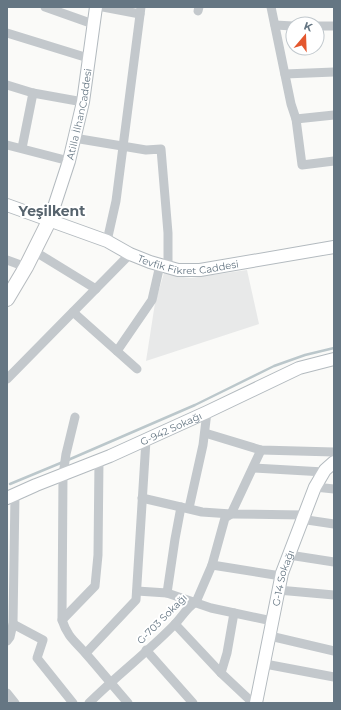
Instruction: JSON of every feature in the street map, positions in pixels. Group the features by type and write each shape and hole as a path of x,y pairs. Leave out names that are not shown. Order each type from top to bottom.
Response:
{"main road":[{"path":"7,299 26,267 50,220"}],"street":[{"path":"45,7 93,24"},
{"name":"Atilla İlhanCaddesi","path":"50,220 69,161 83,102 96,7"},
{"path":"103,7 141,10 116,201 107,241"},
{"path":"271,7 296,119 302,164 334,161"},
{"path":"275,25 285,26"},
{"path":"7,33 88,58"},
{"path":"285,74 334,72"},
{"path":"7,85 33,93 83,102"},
{"path":"22,148 33,93"},
{"path":"296,119 334,115"},
{"path":"74,138 146,150 161,150 168,233 164,266 152,300 117,351"},
{"path":"7,145 69,161"},
{"name":"Tevfik Fikret Caddesi","path":"7,205 107,241 130,254 178,270 200,270 334,247"},
{"path":"34,251 96,289"},
{"path":"7,379 130,254"},
{"path":"7,260 26,267"},
{"path":"73,312 137,369"},
{"name":"G-942 Sokağı","path":"11,496 64,472 100,460 146,440 299,368 334,359"},
{"path":"167,594 175,539 205,433 207,412"},
{"path":"75,417 66,454 64,472 62,620 71,639 86,653 128,703"},
{"path":"205,433 261,450 334,452"},
{"path":"86,653 136,600 146,440"},
{"name":"G-703 Sokağı","path":"89,703 110,682 175,624 191,605 196,602 212,565 225,518 230,514 261,450"},
{"path":"62,620 95,586 98,555 100,460"},
{"name":"G-14 Sokağı","path":"256,703 281,576 315,487 324,472 334,462"},
{"path":"253,468 324,472"},
{"path":"315,487 334,489"},
{"path":"7,641 10,637 13,624 11,496"},
{"path":"142,498 202,512 304,515 307,520 334,524"},
{"path":"289,555 334,562"},
{"path":"212,565 281,576"},
{"path":"278,590 334,595"},
{"path":"137,591 167,594 211,608 272,621"},
{"path":"221,673 227,653 234,613"},
{"path":"13,624 43,640 37,658 73,703"},
{"path":"175,624 221,673 252,703"},
{"path":"270,636 334,651"},
{"path":"146,650 193,703"},
{"path":"264,664 334,677"},
{"path":"7,693 15,703"}],"shaded area":[{"path":"247,270 259,324 146,361 155,303 164,273 191,278"}],"waterway":[{"path":"68,460 195,405 274,366 305,355 334,348"},
{"path":"10,484 63,462"}],"district":[{"name":"Yeşilkent","path":"52,211"}]}
